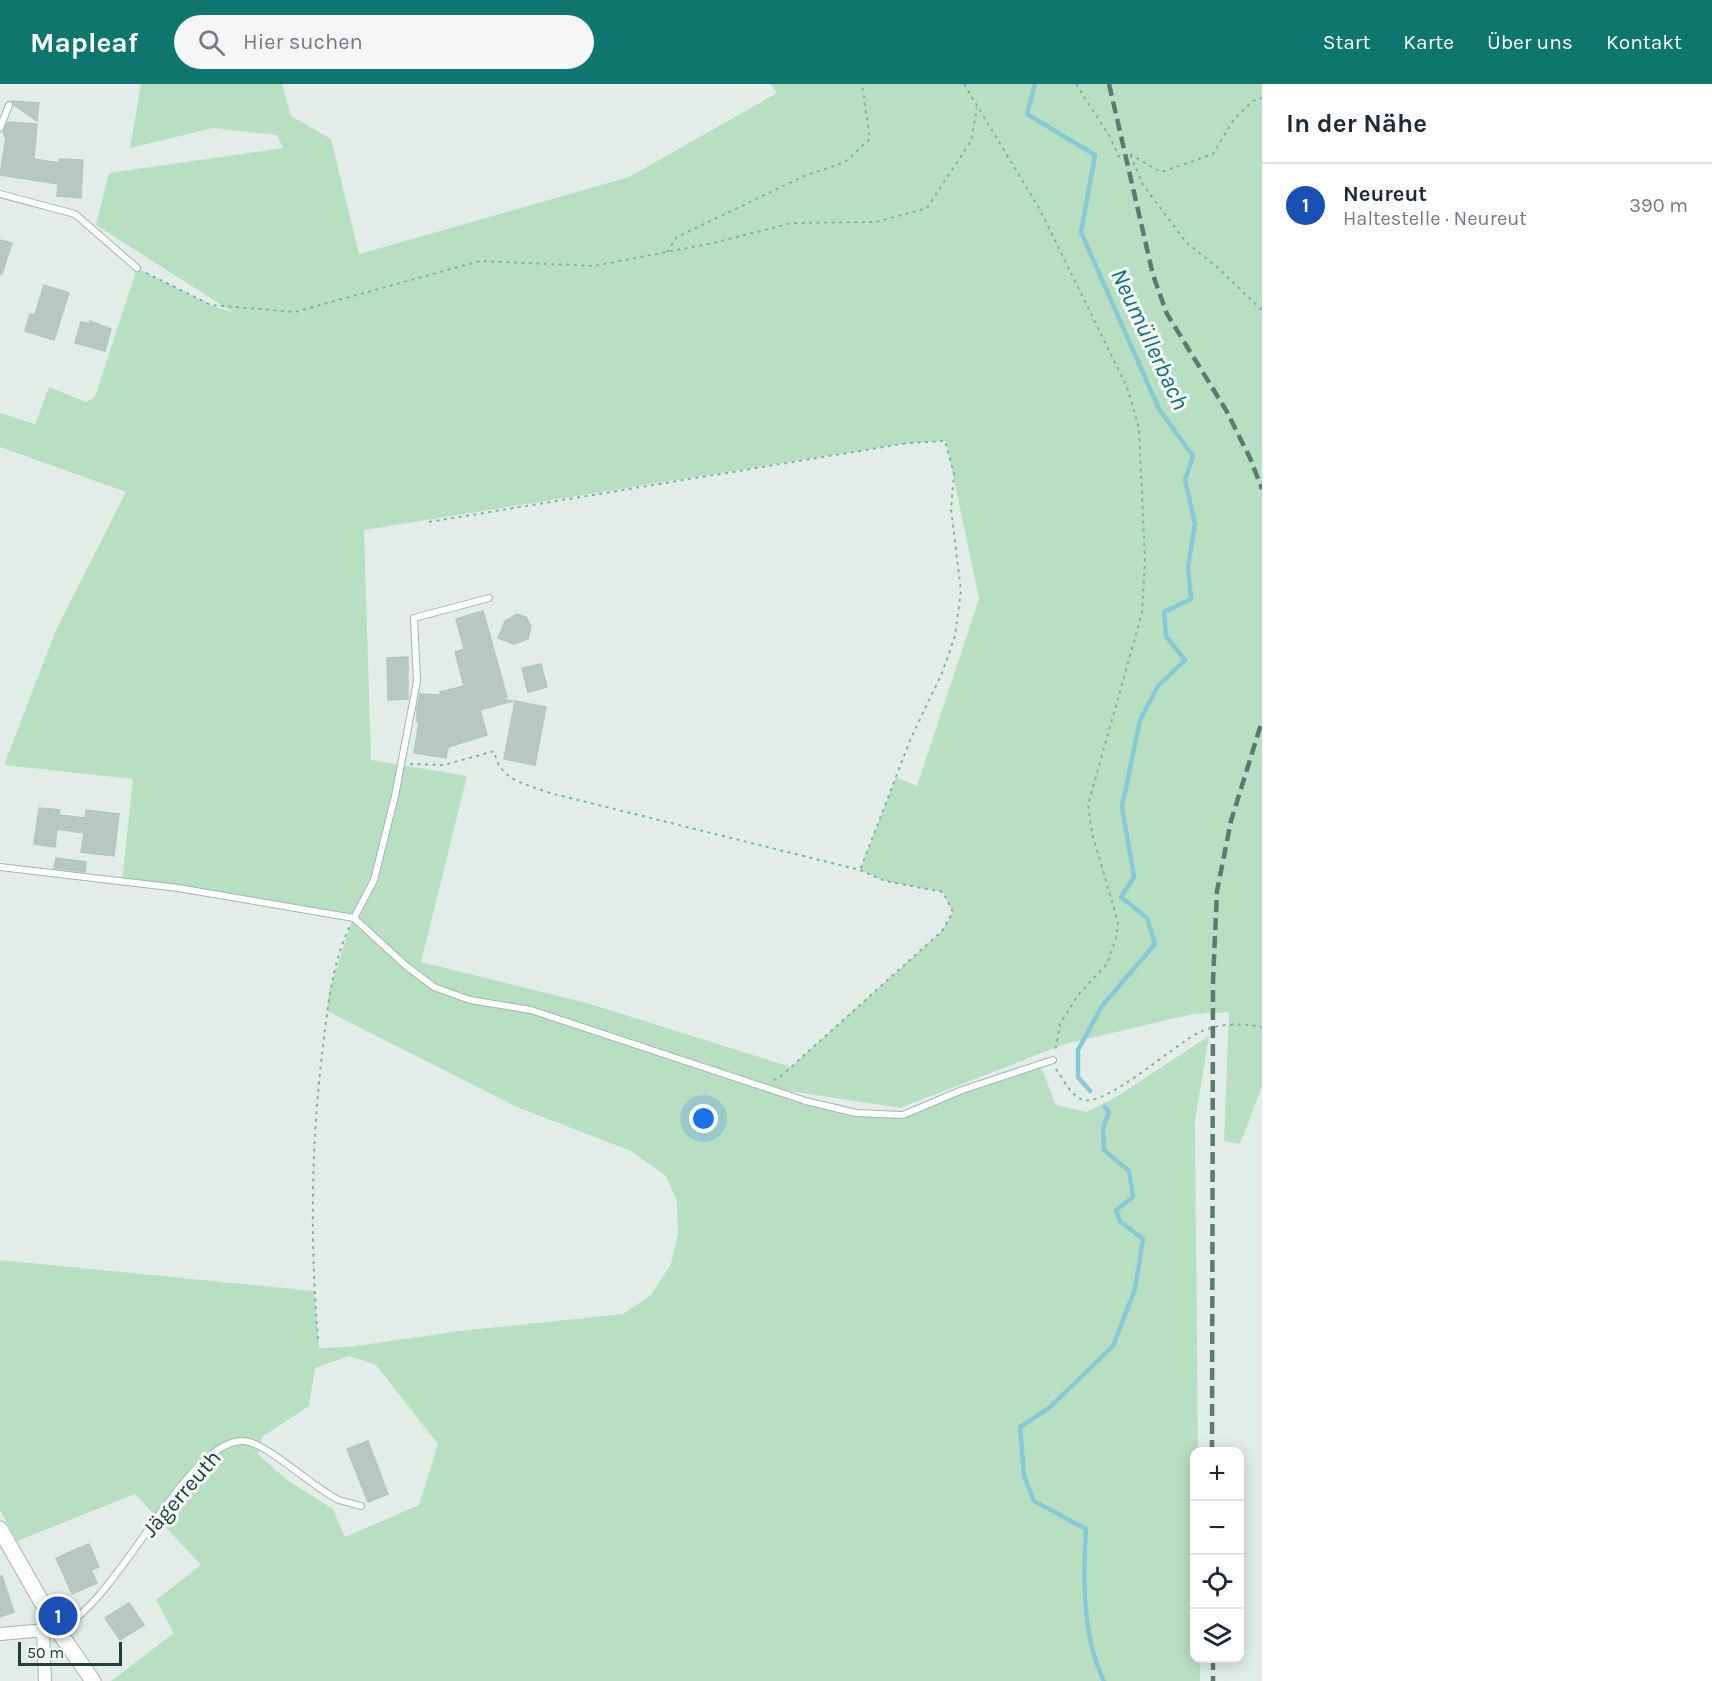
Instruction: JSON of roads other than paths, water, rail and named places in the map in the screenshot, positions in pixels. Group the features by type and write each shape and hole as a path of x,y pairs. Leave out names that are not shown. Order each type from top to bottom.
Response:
{"street":[{"path":"0,1529 50,1630 93,1681"},
{"path":"0,1634 50,1630"},
{"path":"45,1681 50,1630"}],"lane":[{"path":"0,128 9,105"},
{"path":"0,194 75,214 137,268"},
{"path":"354,918 374,880 417,681 414,618 489,598"},
{"path":"0,867 178,888 354,918 405,965 434,987 470,1000 531,1010 757,1086 856,1113 903,1115 962,1090 1053,1060"},
{"name":"Jägerreuth","path":"50,1630 65,1626 88,1607 171,1497 223,1444 244,1440 276,1456 338,1499 361,1506"}],"waterway":[{"name":"Neumüllerbach","path":"1035,84 1027,114 1095,155 1081,232 1159,409 1193,456 1185,480 1195,524 1188,567 1191,599 1164,612 1166,636 1185,660 1158,686 1140,720 1122,807 1134,877 1121,897 1147,918 1155,944 1102,1006 1078,1050 1078,1077 1090,1091"},
{"name":"Neumüllerbach","path":"1104,1681 1091,1645 1088,1626 1084,1568 1086,1529 1034,1501 1024,1476 1020,1427 1049,1408 1113,1346 1135,1289 1143,1239 1120,1221 1116,1210 1133,1197 1129,1171 1104,1150 1103,1128 1109,1112 1105,1107"}],"railway":[{"path":"1109,84 1153,275 1167,314 1226,410 1250,458 1262,489"},
{"path":"1212,1447 1213,981 1217,891 1231,821 1262,721"},
{"path":"1213,1663 1213,1681"}],"place":[{"name":"Neureut","path":"58,1616"}]}
